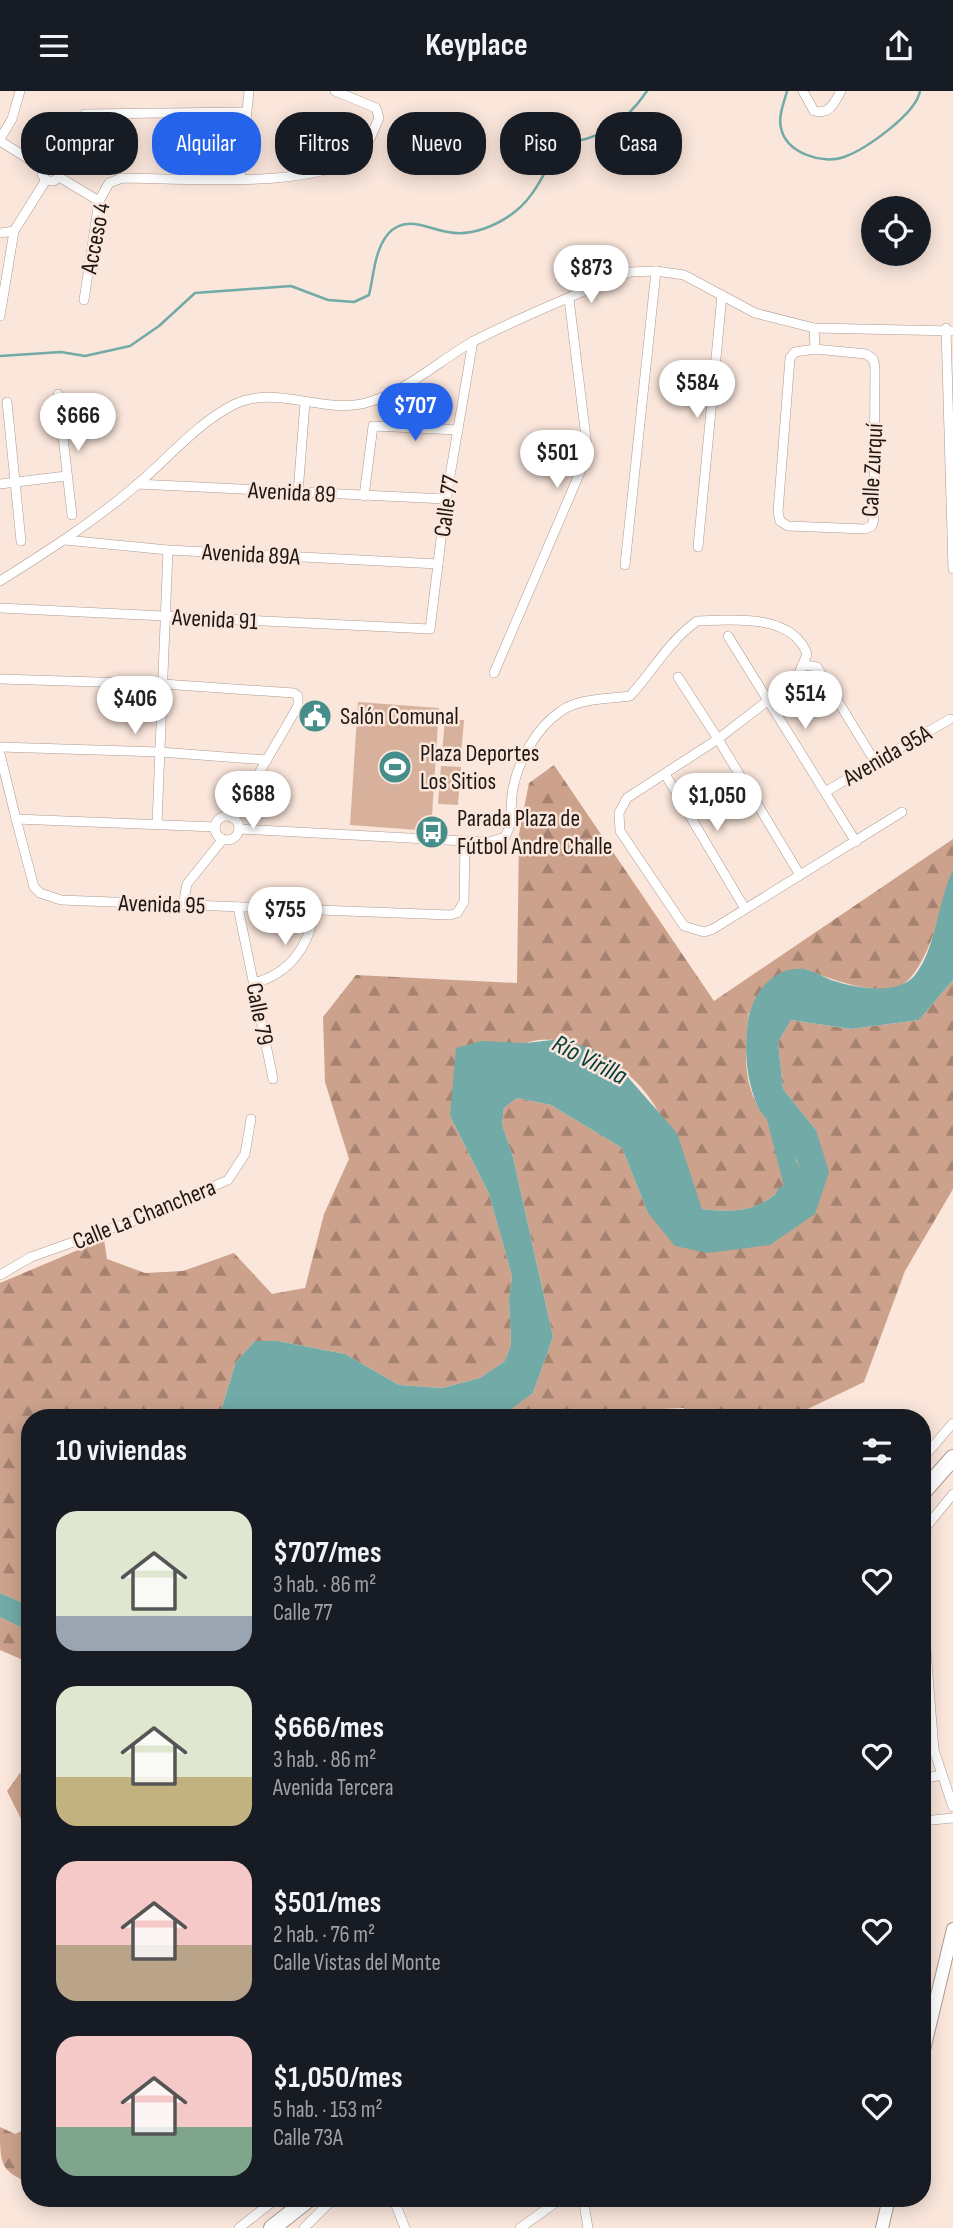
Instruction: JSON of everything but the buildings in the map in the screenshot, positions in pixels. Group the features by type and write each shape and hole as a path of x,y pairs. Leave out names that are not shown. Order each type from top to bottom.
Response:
{"highway":[{"path":"931,1483 952,1459"},
{"path":"272,2228 299,2207"}],"main road":[{"path":"931,2021 953,1929"},
{"path":"882,2228 887,2207"}],"street":[{"path":"20,91 12,119 0,140 21,154"},
{"path":"246,112 248,91"},
{"name":"Acceso 4","path":"85,300 99,201 109,183 122,178 278,180 313,173 362,153 379,118 376,108 335,91"},
{"path":"803,91 814,111 821,113 832,108 841,91"},
{"path":"42,175 52,182 59,177 99,201"},
{"path":"0,316 14,231 46,180"},
{"path":"0,233 14,231"},
{"path":"0,581 65,540 137,484 210,420 232,405 260,397 321,406 355,407 393,395 473,341 630,269 684,275 755,313 814,328 949,329 953,569"},
{"path":"625,565 656,271"},
{"path":"698,547 722,295"},
{"path":"494,673 581,470 587,446 569,299"},
{"path":"814,328 815,349"},
{"name":"Calle 77","path":"430,629 446,499 473,341"},
{"name":"Calle Zurquí","path":"815,349 866,354 873,359 876,367 874,518 872,526 864,529 788,526 780,521 778,512 790,358 795,352 815,349"},
{"path":"58,394 72,515"},
{"path":"6,402 21,541"},
{"path":"298,493 305,402"},
{"path":"364,496 373,426 458,430"},
{"path":"0,484 66,476"},
{"name":"Avenida 89","path":"137,484 446,499"},
{"name":"Avenida 89A","path":"65,540 168,550 438,564"},
{"path":"157,824 168,550"},
{"name":"Avenida 91","path":"0,608 430,629"},
{"path":"239,829 489,842 505,837 513,822 512,792 519,765 531,743 561,710 590,701 630,696 644,681 660,654 697,621 734,619 789,630 803,644 807,654 805,665 797,678 718,739 627,798 619,813 620,831 684,926 704,932 902,812"},
{"path":"728,636 856,842"},
{"path":"805,665 817,667 874,761"},
{"path":"678,677 800,875"},
{"path":"0,679 289,691 298,696 298,706 233,818"},
{"name":"Avenida 95A","path":"825,792 950,719"},
{"path":"0,747 160,752 267,760"},
{"path":"0,754 16,819 215,827"},
{"path":"665,774 744,907"},
{"path":"233,818 239,829"},
{"path":"223,839 217,834 215,827 220,819 233,818"},
{"name":"Avenida 95","path":"16,819 29,877 40,894 61,900 442,916 457,913 464,902 465,841"},
{"path":"183,905 187,884 223,839 235,837 239,829"},
{"name":"Calle 79","path":"238,907 273,1079"},
{"path":"254,983 276,975 297,956 309,937 314,910"},
{"name":"Calle La Chanchera","path":"0,1275 32,1257 141,1218 228,1180 245,1154 251,1119"},
{"path":"931,1449 953,1423"},
{"path":"936,1444 952,1459"},
{"path":"931,1521 953,1493"},
{"path":"931,1719 934,1750 953,1807"},
{"path":"931,1777 941,1775"},
{"path":"931,1820 953,1818"},
{"path":"239,2228 265,2207"},
{"path":"304,2228 325,2207"},
{"path":"397,2207 405,2228"},
{"path":"520,2228 549,2207"},
{"path":"584,2207 588,2228"}],"green space":[{"path":"554,765 714,1001 953,839 953,871 940,916 927,951 910,979 890,989 866,988 806,969 749,1013 746,1049 750,1086 759,1108 799,1166 779,1190 758,1205 734,1210 702,1209 662,1119 645,1092 632,1078 601,1055 583,1047 546,1039 529,1042 502,1064 450,1116 489,1194 512,1276 509,1300 511,1345 505,1361 480,1378 442,1388 399,1385 345,1354 278,1341 255,1341 236,1362 221,1409 21,1409 21,1602 0,1593 0,1283 104,1239 107,1259 145,1273 183,1271 234,1253 272,1294 305,1288 324,1214 349,1159 325,1082 323,1017 356,975 517,983 519,834 529,783"},
{"path":"953,980 953,1189 905,1271 864,1382 808,1409 512,1409 533,1393 553,1337 513,1157 502,1124 504,1108 517,1098 551,1105 622,1148 648,1213 770,1245 816,1130 783,1089 778,1042 791,1020 851,1029 919,1020"},
{"path":"0,1617 21,1628 21,1659 0,1650"},
{"path":"20,1773 21,1819 7,1791"},
{"path":"0,2127 15,2134 21,2131 21,2178 7,2170 0,2150"}],"shaded area":[{"name":"Plaza Deportes Los Sitios","path":"358,702 439,708 431,831 350,825"},
{"path":"445,719 464,720 461,754 442,753"},
{"path":"441,766 461,767 458,805 438,804"}],"water":[{"path":"953,870 953,980 919,1020 851,1029 791,1020 778,1042 783,1089 816,1130 829,1172 815,1214 770,1245 708,1253 675,1246 648,1213 622,1148 551,1105 517,1098 504,1108 502,1124 513,1157 553,1337 533,1393 512,1409 221,1409 236,1362 255,1341 278,1341 345,1354 399,1385 442,1388 480,1378 505,1361 511,1345 509,1300 512,1276 489,1194 450,1116 456,1048 481,1041 526,1043 561,1039 592,1049 619,1067 677,1133 702,1209 733,1210 758,1205 779,1190 799,1166 787,1142 757,1105 750,1084 746,1053 748,1021 759,992 774,977 793,969 808,970 834,981 865,988 888,988 908,982 928,952"},
{"path":"0,1593 21,1602 21,1628 0,1617"}],"waterway":[{"path":"0,356 61,352 85,356 130,346 159,326 195,293 291,286 328,300 354,302 369,295 380,248 395,228 417,224 448,232 466,233 484,229 502,220 517,210 530,196 560,143 587,139 610,128 630,112 647,91"},
{"path":"787,91 780,119 784,137 806,155 826,159 844,157 877,139 910,110 920,91"},
{"name":"Río Virilla","path":"774,1111 794,1189 785,1195"}],"place":[{"name":"Salón Comunal","path":"315,716"},
{"name":"Plaza Deportes Los Sitios","path":"395,767"},
{"name":"Parada Plaza de Fútbol Andre Challe","path":"432,832"}]}
